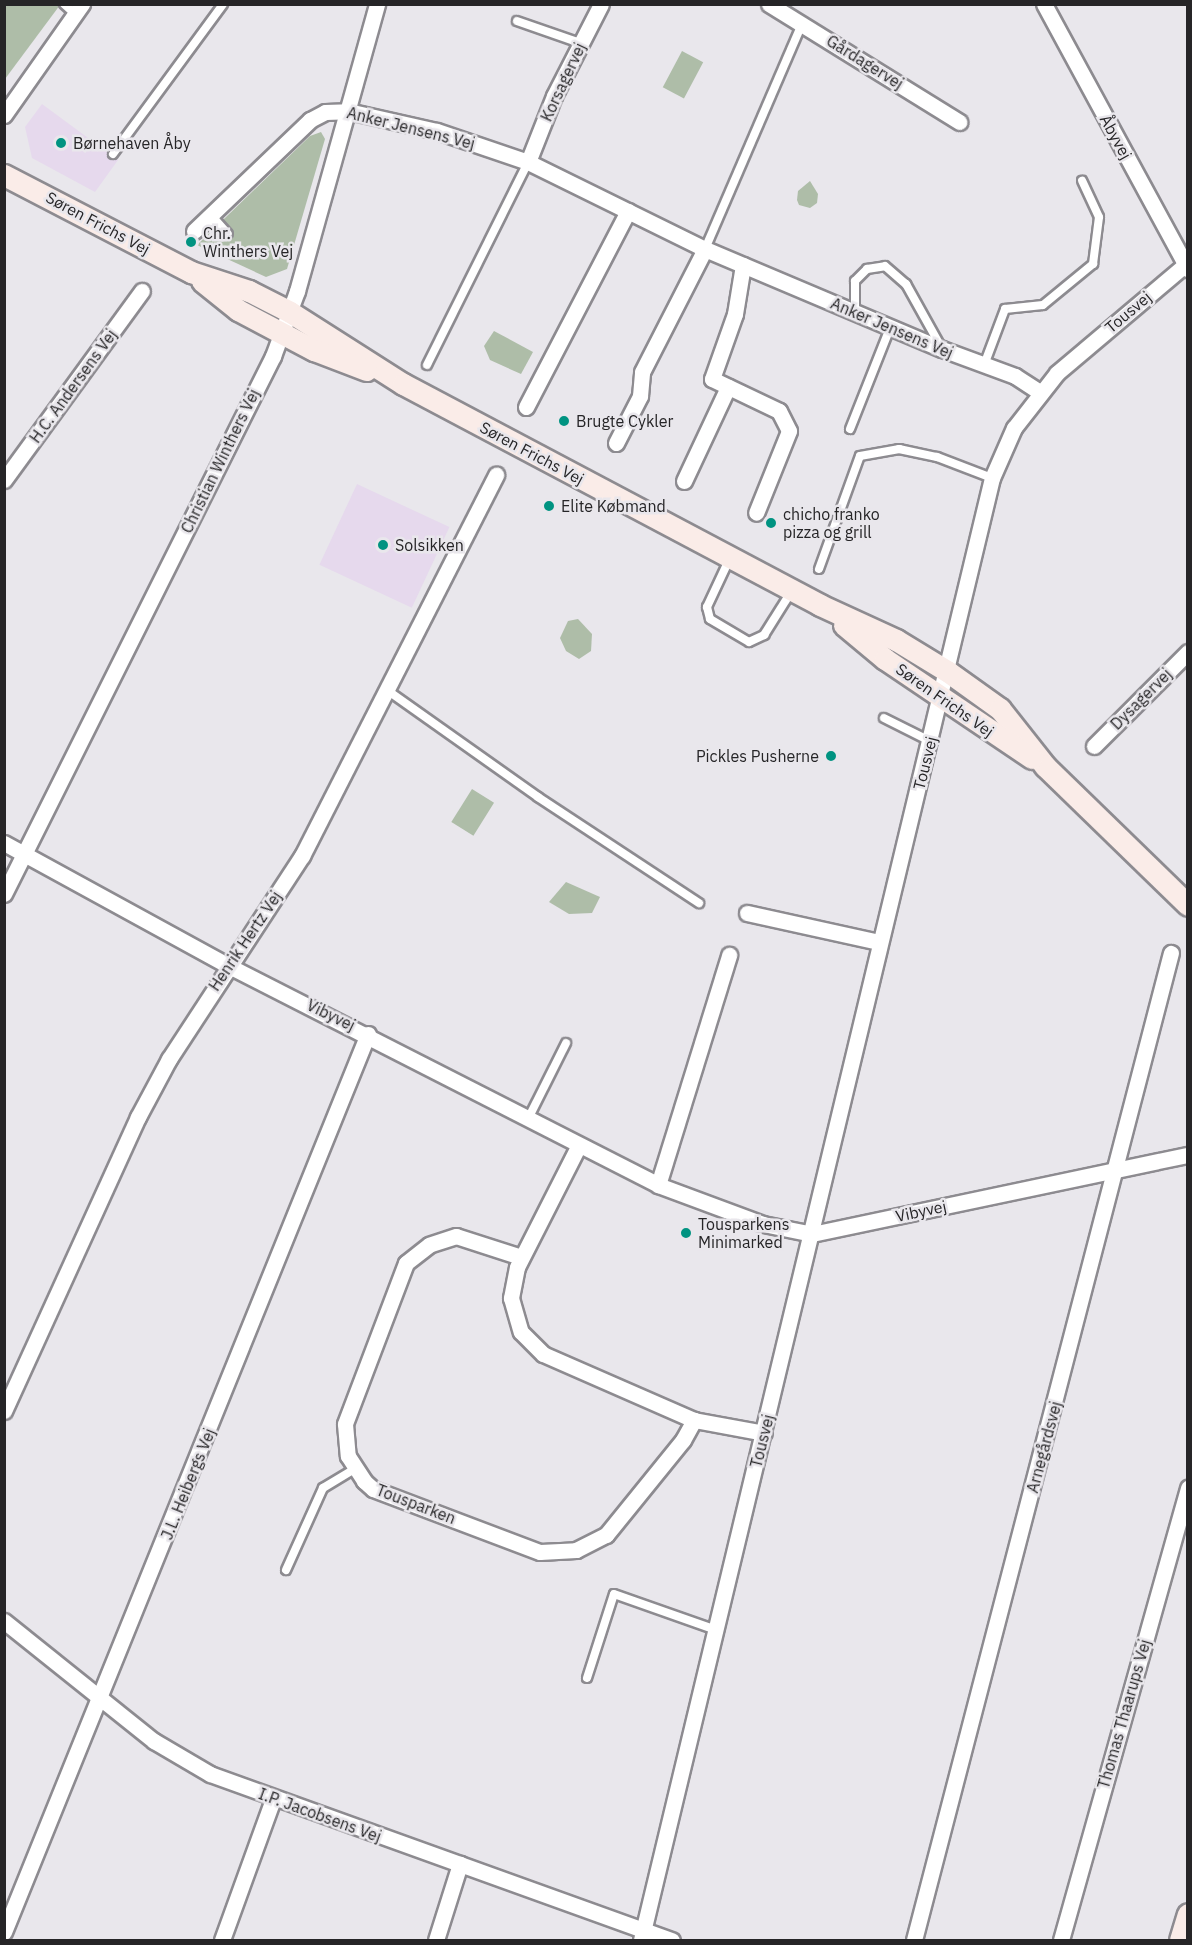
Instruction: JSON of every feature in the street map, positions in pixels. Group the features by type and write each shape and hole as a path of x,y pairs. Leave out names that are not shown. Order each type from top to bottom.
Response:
{"street":[{"name":"Christian Winthers Vej","path":"4,894 282,333 290,312 377,4"},
{"name":"Korsagervej","path":"528,162 580,44 601,4"},
{"name":"Gårdagervej","path":"770,4 959,122"},
{"name":"Åbyvej","path":"1044,4 1186,267"},
{"path":"4,115 74,8"},
{"name":"Anker Jensens Vej","path":"194,231 310,120 325,112 348,111 437,131 528,162 705,249 890,328 1015,376 1040,392"},
{"name":"Søren Frichs Vej","path":"4,175 191,272 249,291 290,312 403,384 792,591 896,640 947,671 1000,709 1045,766 1188,905"},
{"path":"526,407 628,212"},
{"path":"616,443 640,396 642,372 705,249"},
{"path":"743,265 735,314 712,379 779,411 789,431 756,513"},
{"name":"Tousvej","path":"643,1935 812,1234 879,942 941,696 992,478 1014,428 1040,392 1086,347 1186,267"},
{"name":"Søren Frichs Vej","path":"191,272 238,310 314,350 403,384"},
{"name":"H.C. Andersens Vej","path":"4,480 142,291"},
{"path":"684,481 728,387"},
{"name":"Henrik Hertz Vej","path":"4,1411 138,1117 169,1059 302,856 496,476"},
{"name":"Søren Frichs Vej","path":"820,605 885,659 1045,766"},
{"name":"Dysagervej","path":"1094,746 1188,652"},
{"name":"Vibyvej","path":"4,843 229,966 368,1034 658,1185 764,1224 812,1234 1188,1155"},
{"path":"747,913 879,942"},
{"name":"Arnegårdsvej","path":"914,1941 1171,953"},
{"path":"658,1185 729,955"},
{"name":"J.L. Heibergs Vej","path":"4,1932 102,1700 368,1034"},
{"path":"579,1145 521,1257 511,1298 514,1317 530,1344 543,1354 694,1420 764,1433"},
{"name":"Tousparken","path":"521,1257 456,1236 429,1245 406,1263 345,1424 348,1456 355,1469 374,1490 540,1551 561,1553 576,1550 606,1535 683,1440 694,1420"},
{"name":"Thomas Thaarups Vej","path":"1061,1941 1188,1486"},
{"name":"I.P. Jacobsens Vej","path":"4,1621 154,1741 210,1774 273,1799 460,1864 643,1935 672,1941"},
{"path":"222,1941 273,1799"},
{"path":"436,1941 460,1864"},
{"path":"1180,1941 1188,1914"}],"lane":[{"path":"113,154 223,4"},
{"path":"517,21 580,44"},
{"path":"705,249 803,23"},
{"path":"427,365 528,162"},
{"path":"984,365 1005,309 1043,305 1093,264 1099,217 1082,181"},
{"path":"211,215 228,234"},
{"path":"855,312 855,281 867,269 885,266 906,284 942,349"},
{"path":"850,429 890,328"},
{"path":"819,569 860,456 899,449 937,457 992,478"},
{"path":"730,558 707,607 710,619 749,642 764,635 792,591"},
{"path":"387,690 538,797 699,903"},
{"path":"884,718 930,741"},
{"path":"528,1119 567,1043"},
{"path":"286,1570 323,1488 355,1469"},
{"path":"588,1678 614,1594 717,1630"}],"shaded area":[{"name":"Børnehaven Åby","path":"42,104 118,160 95,192 32,158 25,127"},
{"name":"Solsikken","path":"357,484 449,527 412,608 319,565"}],"green space":[{"path":"4,5 60,5 5,79"},
{"path":"682,51 703,62 684,98 663,87"},
{"path":"321,132 325,139 287,269 266,277 197,245 310,136"},
{"path":"810,181 818,194 817,203 810,208 799,205 797,200 798,191"},
{"path":"494,331 533,352 521,374 490,360 484,346"},
{"path":"578,619 592,634 591,651 579,659 566,651 560,638 568,621"},
{"path":"472,789 494,803 473,836 451,822"},
{"path":"566,882 600,897 592,913 569,914 549,902"}],"place":[{"name":"Børnehaven Åby","path":"61,143"},
{"name":"Chr. Winthers Vej","path":"191,242"},
{"name":"Brugte Cykler","path":"564,421"},
{"name":"Elite Købmand","path":"549,506"},
{"name":"chicho franko pizza og grill","path":"771,523"},
{"name":"Solsikken","path":"383,545"},
{"name":"Pickles Pusherne","path":"831,756"},
{"name":"Tousparkens Minimarked","path":"686,1233"}]}
